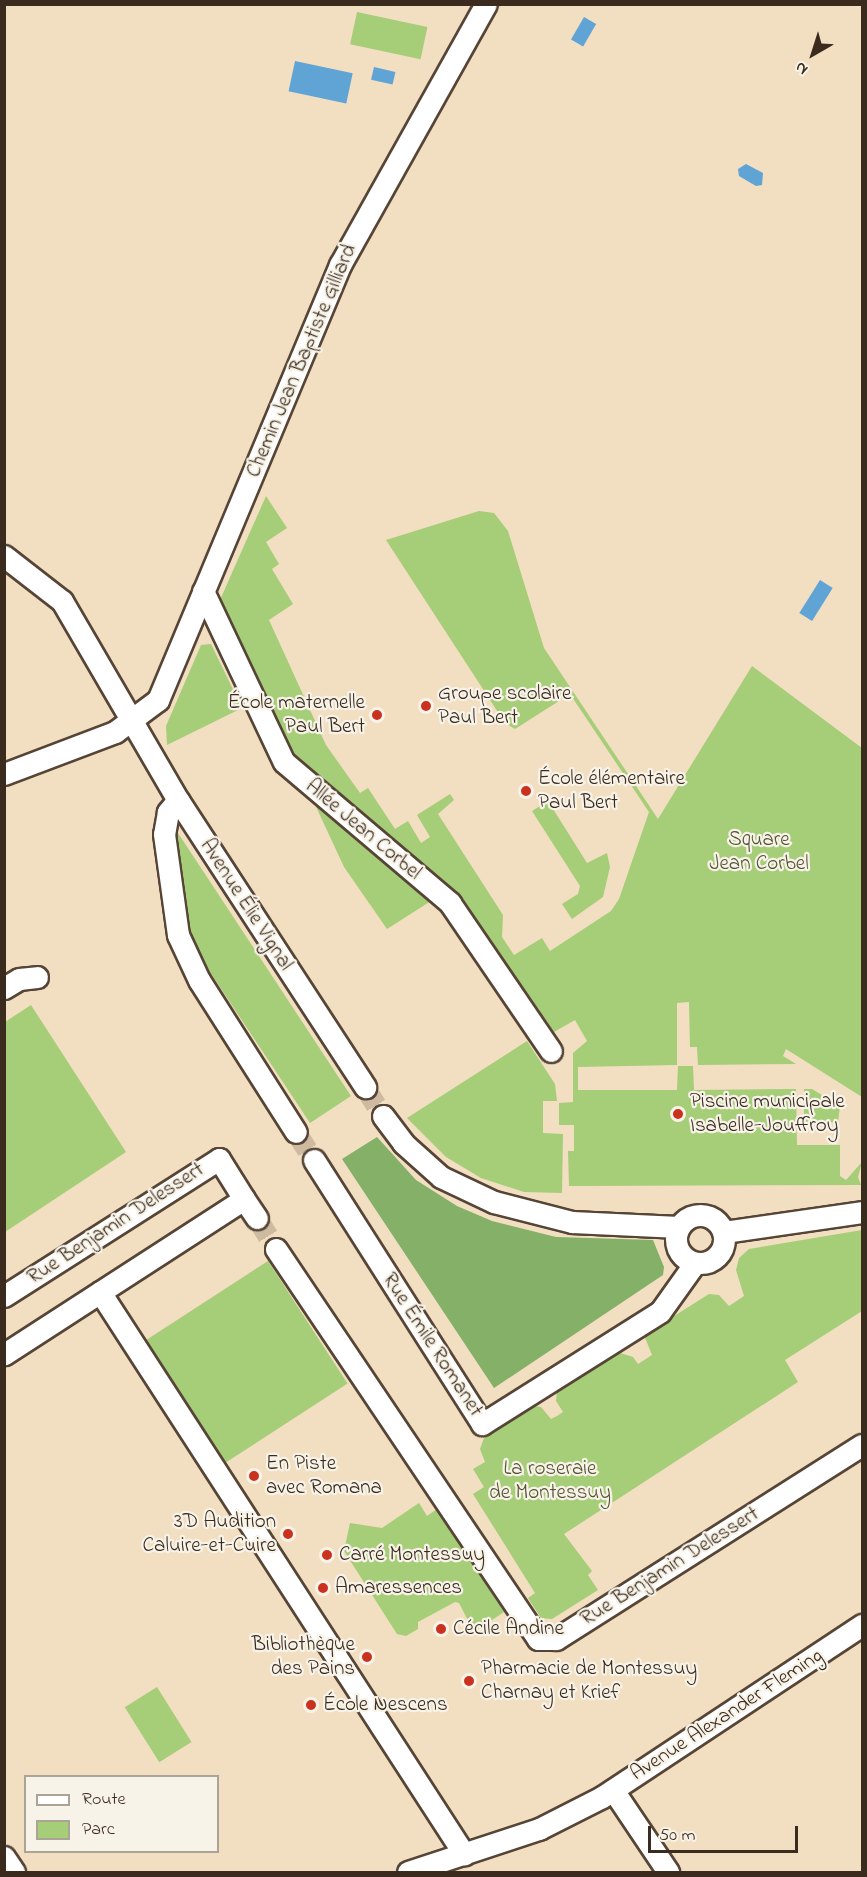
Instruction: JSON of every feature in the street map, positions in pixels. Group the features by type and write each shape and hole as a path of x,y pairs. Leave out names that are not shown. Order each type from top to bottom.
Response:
{"street":[{"name":"Chemin Jean Baptiste Gilliard","path":"4,774 115,732 158,700 340,265 486,4"},
{"name":"Avenue Élie Vignal","path":"4,556 62,601 178,800 365,1087"},
{"name":"Allée Jean Corbel","path":"203,591 284,762 450,903 551,1052"},
{"path":"178,800 168,812 164,834 178,935 199,980 296,1132"},
{"path":"4,988 19,979 38,977"},
{"path":"383,1116 403,1143 441,1177 494,1203 572,1222 679,1227"},
{"name":"Rue Benjamin Delessert","path":"4,1296 219,1159 257,1218"},
{"name":"Rue Émile Romanet","path":"314,1160 482,1424 660,1312 695,1263"},
{"path":"4,1354 244,1199"},
{"path":"724,1232 862,1212"},
{"path":"702,1215 715,1220 724,1232 719,1255 707,1262 695,1263 678,1249 679,1227 688,1218 702,1215"},
{"name":"Rue Benjamin Delessert","path":"276,1248 531,1634 538,1639 556,1640 862,1445"},
{"path":"100,1292 461,1863"},
{"name":"Avenue Alexander Fleming","path":"668,1872 613,1790 862,1625"},
{"path":"408,1872 461,1863 539,1829 613,1790"},
{"path":"4,1857 14,1872"}],"green space":[{"path":"357,12 427,27 421,59 350,44"},
{"name":"Square Jean Corbel","path":"266,496 287,528 266,542 279,564 272,569 293,604 269,620 326,745 360,793 368,788 395,829 408,821 421,843 430,837 417,815 450,794 454,800 438,814 503,915 502,937 514,955 542,938 550,951 611,911 619,899 649,812 570,694 515,729 505,723 386,540 479,511 494,513 508,531 544,648 658,819 752,666 862,748 862,1097 786,1049 783,1056 796,1064 698,1065 697,1047 690,1047 689,1002 677,1003 677,1065 578,1067 578,1090 677,1090 678,1066 693,1066 694,1090 796,1089 797,1145 840,1145 840,1176 846,1180 862,1162 858,1177 861,1185 569,1186 568,1151 574,1151 574,1125 559,1125 559,1103 573,1102 573,1053 587,1041 575,1020 554,1032 460,897 455,900 445,892 387,929 344,867 220,600"},
{"path":"211,644 242,708 167,745 166,726 201,645"},
{"path":"548,801 587,863 607,853 610,867 603,897 572,919 562,904 578,894 580,886 532,811"},
{"path":"174,827 351,1096 310,1123 192,945 176,866"},
{"path":"31,1005 126,1152 5,1232 5,1022"},
{"path":"527,1041 555,1084 557,1101 543,1101 543,1133 563,1134 562,1193 524,1192 481,1178 446,1157 407,1118"},
{"path":"804,1089 812,1089 840,1106 838,1122 804,1123"},
{"path":"377,1137 416,1180 457,1206 492,1221 556,1237 653,1240 664,1267 663,1275 494,1388 342,1159"},
{"name":"La roseraie de Montessuy","path":"862,1230 862,1311 785,1360 798,1382 564,1534 592,1571 588,1575 598,1590 552,1619 541,1618 528,1598 535,1593 473,1494 484,1487 473,1469 485,1462 480,1449 484,1438 535,1406 541,1407 551,1419 557,1416 563,1412 556,1401 557,1391 617,1352 633,1357 638,1364 652,1355 644,1335 709,1294 719,1295 729,1306 744,1296 736,1270 739,1258 749,1249"},
{"path":"268,1261 348,1383 219,1467 140,1344"},
{"path":"419,1503 427,1516 437,1509 504,1612 474,1632 459,1603 455,1602 418,1622 418,1629 406,1636 397,1634 344,1551 350,1523 382,1528"},
{"path":"157,1687 191,1742 159,1762 125,1707"}],"water":[{"path":"584,17 596,24 583,47 571,40"},
{"path":"295,61 353,73 346,104 289,91"},
{"path":"374,67 395,72 393,85 371,80"},
{"path":"746,164 763,173 762,185 756,186 739,176 738,169"},
{"path":"820,580 833,588 812,621 799,613"}],"tunnel":[{"path":"365,1087 383,1116"},
{"path":"296,1132 314,1160"},
{"path":"257,1218 276,1249"}],"place":[{"name":"Groupe scolaire Paul Bert","path":"426,706"},
{"name":"École maternelle Paul Bert","path":"377,715"},
{"name":"École élémentaire Paul Bert","path":"526,791"},
{"name":"Piscine municipale Isabelle-Jouffroy","path":"678,1114"},
{"name":"En Piste avec Romana","path":"254,1476"},
{"name":"3D Audition Caluire-et-Cuire","path":"288,1534"},
{"name":"Carré Montessuy","path":"327,1555"},
{"name":"Amaressences","path":"323,1588"},
{"name":"Cécile Andine","path":"441,1629"},
{"name":"Bibliothèque des Pains","path":"367,1657"},
{"name":"Pharmacie de Montessuy Charnay et Krief","path":"469,1681"},
{"name":"École Nescens","path":"311,1705"}]}
